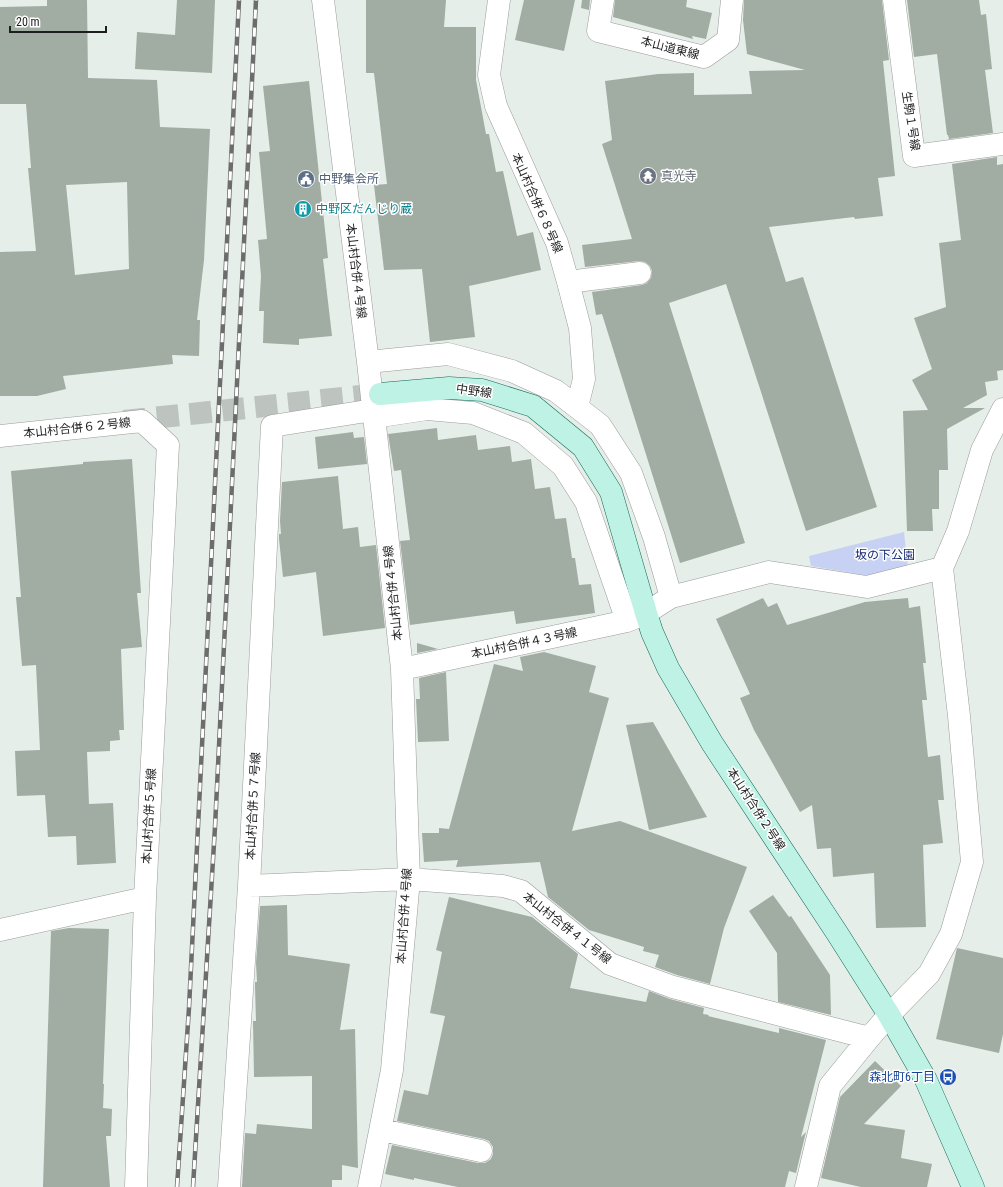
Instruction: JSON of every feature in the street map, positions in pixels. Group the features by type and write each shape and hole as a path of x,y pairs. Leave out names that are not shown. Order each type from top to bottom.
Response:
{"street":[{"name":"本山村合併４号線","path":"323,0 368,362 376,407 402,669 409,879 392,1070 370,1187"},
{"name":"本山村合併６８号線","path":"499,0 489,75 496,106 514,151 557,243 568,282 580,328 584,379 577,407"},
{"name":"本山道東線","path":"603,0 598,30 704,57 728,40 732,0"},
{"name":"生駒１号線","path":"894,0 914,156 1003,144"},
{"path":"568,282 640,273"},
{"path":"368,362 448,354 512,371 556,391 577,407 600,425 631,473 654,537 671,597"},
{"name":"中野線","path":"376,407 449,388 482,390 533,406 558,426"},
{"path":"376,407 473,413 524,433 563,466 586,502 636,617"},
{"name":"本山村合併５７号線","path":"229,1187 249,886 272,426 376,407"},
{"path":"806,1187 830,1086 889,1014 929,974 951,934 972,862 960,716 942,568 958,531 982,450 1003,409"},
{"name":"本山村合併６２号線","path":"0,436 142,420 168,445"},
{"name":"本山村合併２号線","path":"558,426 583,447 611,492 636,617 652,632 668,668 712,743 837,932 889,1014 926,1080 973,1187"},
{"name":"本山村合併５号線","path":"136,1187 145,898 168,445"},
{"name":"本山村合併４３号線","path":"402,669 636,617 671,597 769,572 866,587 942,568"},
{"name":"本山村合併４１号線","path":"249,886 409,879 503,886 521,891 610,964 673,987 869,1038"},
{"path":"0,930 145,898"},
{"path":"381,1130 482,1151"}],"green space":[{"name":"坂の下公園","path":"904,532 908,568 869,576 811,566 809,556"}],"building":[{"path":"47,0 87,0 88,78 157,80 160,127 210,129 204,260 197,320 200,320 199,356 172,355 173,364 63,376 66,389 37,396 0,396 0,252 36,251 28,168 31,168 26,104 0,104 0,7 47,6","holes":["127,182 129,269 75,275 66,185"]},
{"path":"177,0 215,0 212,73 135,69 137,32 175,35"},
{"path":"366,0 446,0 444,27 476,27 476,80 486,134 489,134 496,172 503,171 517,236 533,232 541,270 469,286 475,337 430,342 422,269 384,270 374,185 387,184 374,73 366,73"},
{"path":"524,0 575,0 564,51 515,40"},
{"path":"582,0 590,0 589,10 581,8"},
{"path":"615,0 687,0 686,7 712,13 706,39 692,36 693,39 613,17"},
{"path":"744,0 882,0 889,60 883,61 895,176 878,178 883,216 855,219 854,217 769,227 786,282 803,277 877,507 806,531 726,284 669,303 745,543 680,563 602,314 596,315 592,292 642,285 647,283 651,278 652,271 650,266 645,262 639,261 585,267 582,245 632,239 602,144 612,140 605,81 658,74 694,73 694,95 752,94 749,71 805,70 747,54 743,20"},
{"path":"907,0 979,0 981,15 986,14 992,69 985,70 993,133 949,139 947,135 937,54 914,57"},
{"path":"309,81 328,258 323,259 332,336 299,339 299,345 263,343 264,311 259,311 261,276 258,240 267,239 259,152 270,151 263,86"},
{"path":"997,157 997,165 1003,164 1003,370 997,371 998,380 985,382 987,395 963,408 985,408 947,429 948,470 939,470 939,509 932,509 933,531 907,531 903,411 928,410 912,380 932,369 914,318 946,307 939,243 961,240 952,164"},
{"path":"437,428 438,440 476,435 478,450 510,446 512,462 531,459 535,489 550,487 555,519 566,518 572,558 575,558 579,585 591,584 595,613 516,624 514,611 410,625 400,541 410,540 401,470 394,471 388,434"},
{"path":"353,432 354,438 364,437 367,464 318,469 315,437"},
{"path":"132,459 141,593 137,593 142,647 121,649 124,730 119,730 120,740 110,741 110,751 87,752 89,804 113,803 116,863 77,865 76,836 48,837 45,795 17,796 15,751 40,750 36,665 22,666 16,597 21,597 11,471 83,464 83,462"},
{"path":"338,476 343,529 358,527 360,547 376,545 385,628 323,636 316,572 283,577 279,539 279,534 281,534 280,521 282,482"},
{"path":"763,598 768,607 777,603 787,625 865,602 908,598 909,608 920,606 926,663 923,663 927,700 922,700 928,757 940,755 944,800 938,800 943,843 923,845 926,927 876,928 874,873 833,877 831,848 817,849 812,805 800,812 754,730 740,698 750,694 716,619"},
{"path":"417,643 438,649 417,653"},
{"path":"544,652 596,666 589,692 609,698 572,831 620,821 747,867 724,928 710,984 655,967 659,955 643,951 644,947 589,930 548,897 540,862 456,867 458,860 424,862 422,833 439,833 439,828 449,829 494,664 523,671 520,657"},
{"path":"446,672 449,741 418,742 416,699 420,699 419,678"},
{"path":"653,722 707,817 649,830 626,725"},
{"path":"773,895 789,917 791,916 830,975 831,1015 778,1002 777,953 749,911"},
{"path":"449,897 532,917 578,954 570,988 646,1002 649,991 670,999 704,1008 703,1014 709,1015 708,1016 779,1033 779,1028 826,1040 801,1137 806,1132 796,1173 789,1171 785,1187 458,1187 385,1174 392,1145 478,1163 485,1163 491,1159 493,1154 493,1147 489,1141 484,1139 397,1121 404,1090 428,1095 445,1016 430,1013 442,952 436,950"},
{"path":"287,905 288,955 350,964 340,1030 355,1029 358,1168 342,1165 342,1180 332,1180 332,1187 242,1187 245,1133 256,1134 257,1124 312,1129 312,1076 254,1077 253,1021 256,1021 255,982 257,982 256,963 260,906"},
{"path":"69,928 109,929 103,1108 112,1109 111,1136 106,1136 110,1187 43,1187 51,931"},
{"path":"957,948 1003,958 1003,1034 999,1053 936,1039"},
{"path":"875,1061 901,1086 864,1124 905,1130 901,1158 932,1164 927,1187 861,1187 821,1178 840,1097"}],"tunnel":[{"path":"124,421 380,394"}],"railway":[{"path":"177,1187 189,1008 239,0"},
{"path":"193,1187 215,827 256,0"}],"place":[{"name":"真光寺","path":"648,176"},
{"name":"中野集会所","path":"306,179"},
{"name":"中野区だんじり蔵","path":"303,209"},
{"name":"森北町6丁目","path":"948,1077"}]}
